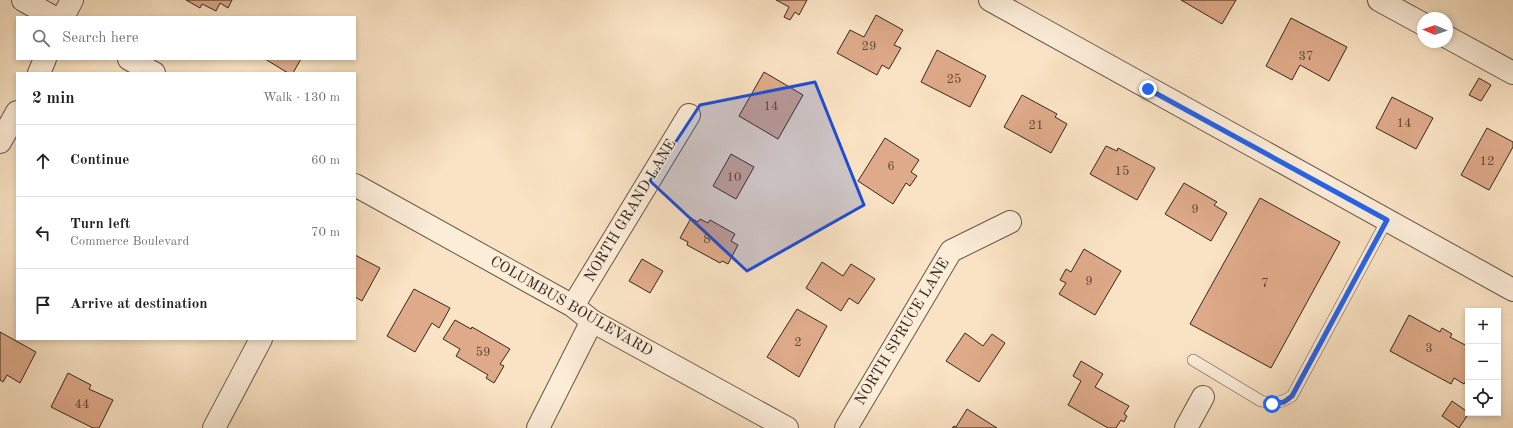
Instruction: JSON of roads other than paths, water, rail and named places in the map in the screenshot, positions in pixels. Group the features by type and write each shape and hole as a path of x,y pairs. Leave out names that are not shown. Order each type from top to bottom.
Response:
{"street":[{"path":"23,0 51,16"},
{"path":"64,16 72,0"},
{"path":"990,0 1513,290"},
{"path":"1379,0 1417,21"},
{"path":"1453,40 1513,73"},
{"path":"39,72 45,60"},
{"path":"131,60 152,72"},
{"path":"0,142 16,114"},
{"name":"NORTH GRAND LANE","path":"573,306 689,115"},
{"name":"COLUMBUS BOULEVARD","path":"356,186 573,306 592,321 787,428"},
{"name":"NORTH SPRUCE LANE","path":"846,428 951,251 1010,222"},
{"path":"538,428 592,321"},
{"path":"214,428 260,340"},
{"path":"1186,428 1203,397"}],"lane":[{"path":"1193,360 1261,401 1272,404 1284,402 1292,396 1387,220"}]}
